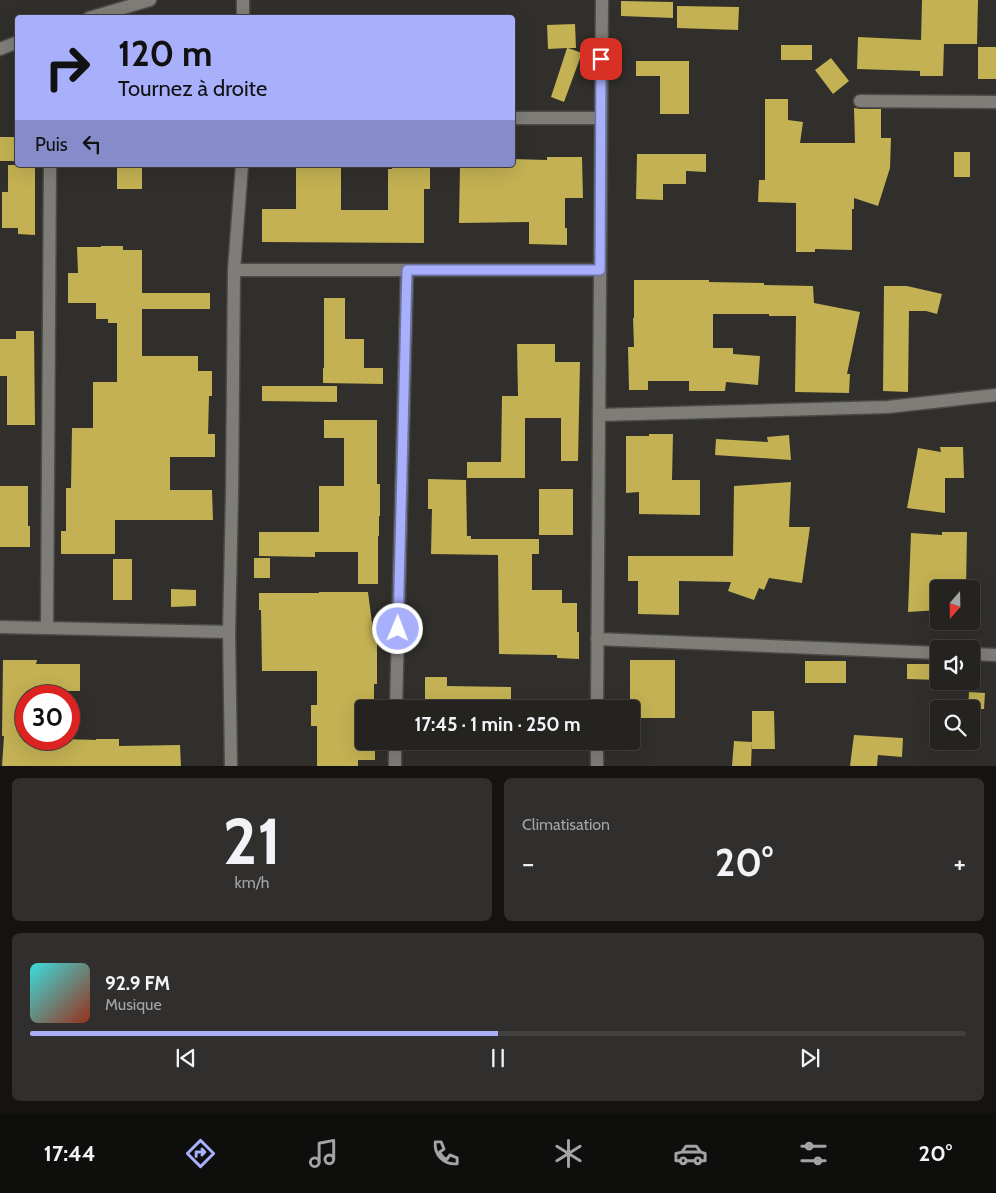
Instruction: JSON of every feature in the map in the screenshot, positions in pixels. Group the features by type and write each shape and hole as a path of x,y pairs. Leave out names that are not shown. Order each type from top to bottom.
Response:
{"street":[{"path":"99,15 150,0"},
{"path":"243,0 244,15"},
{"path":"597,700 602,0"},
{"path":"0,49 15,43"},
{"path":"860,101 996,102"},
{"path":"515,118 601,118"},
{"path":"47,628 50,167"},
{"path":"230,766 229,632 234,270 242,167"},
{"path":"234,270 600,270"},
{"path":"396,700 407,270"},
{"path":"599,415 888,407 996,395"},
{"path":"0,628 229,632"},
{"path":"597,639 930,653"},
{"path":"980,654 996,655"},
{"path":"394,766 395,750"},
{"path":"597,750 597,766"}],"building":[{"path":"922,0 978,0 977,44 944,44 943,76 920,76 920,71 857,69 858,37 921,40"},
{"path":"621,1 673,2 673,18 621,16"},
{"path":"677,6 739,7 738,30 677,28"},
{"path":"575,24 576,48 568,48 582,53 564,102 551,97 567,48 548,49 547,25"},
{"path":"781,45 812,45 812,60 781,60"},
{"path":"978,47 996,47 996,79 978,79"},
{"path":"831,58 849,81 833,94 815,70"},
{"path":"636,61 689,61 689,114 660,114 660,76 636,76"},
{"path":"765,99 788,99 788,120 803,122 800,143 855,143 854,108 881,109 881,138 891,138 890,168 878,206 854,198 854,209 852,209 852,250 815,249 815,252 796,252 796,203 758,202 759,180 765,180"},
{"path":"0,137 15,137 15,161 0,161"},
{"path":"954,152 970,152 970,177 954,177"},
{"path":"637,154 706,154 706,172 686,171 686,184 663,184 663,200 636,199"},
{"path":"547,157 582,157 583,198 565,198 567,245 529,244 529,222 459,223 460,167 515,167 515,159 547,160"},
{"path":"8,165 35,167 35,235 18,234 18,228 2,228 2,192 8,192"},
{"path":"117,167 142,167 142,189 117,189"},
{"path":"296,167 341,167 341,210 388,210 388,169 392,169 392,167 430,167 430,189 424,189 424,243 262,242 262,209 296,209"},
{"path":"123,246 123,250 142,250 142,293 210,293 210,309 142,309 142,356 198,356 198,371 212,371 212,396 209,396 208,434 215,434 215,457 170,457 170,490 212,490 213,520 115,520 115,554 61,554 61,531 66,531 66,488 71,488 72,428 93,428 93,382 117,382 117,323 108,323 108,319 96,319 96,303 68,303 68,273 78,273 77,247"},
{"path":"634,280 709,280 709,282 813,286 814,303 860,312 847,374 850,374 849,393 795,392 796,316 769,316 769,314 713,314 713,348 733,348 733,354 760,356 758,385 726,382 725,391 689,391 689,381 648,381 648,390 629,390 628,347 634,347"},
{"path":"884,286 907,286 942,294 937,314 926,311 909,311 908,392 883,391"},
{"path":"324,298 345,298 345,339 364,339 364,368 383,368 383,384 323,383"},
{"path":"16,331 34,331 35,425 7,425 7,376 0,376 0,339 16,339"},
{"path":"517,344 555,344 555,362 580,362 578,461 561,461 561,418 525,418 525,478 467,478 467,462 501,462 502,396 518,396"},
{"path":"262,386 337,386 337,402 262,401"},
{"path":"324,420 377,420 377,484 380,484 378,584 358,584 358,552 315,552 315,557 259,556 259,532 319,532 319,486 344,486 344,438 324,438"},
{"path":"649,434 673,434 672,480 700,480 700,515 639,514 639,492 626,493 626,436 649,436"},
{"path":"789,435 791,460 715,455 716,439 768,442 767,437"},
{"path":"940,447 963,447 964,478 945,478 945,513 907,508 918,448 941,452"},
{"path":"428,479 466,480 467,536 471,536 471,539 539,539 539,554 532,554 532,590 562,590 562,603 577,603 579,659 557,658 557,655 499,654 498,555 431,554 432,509 428,509"},
{"path":"791,482 789,527 810,527 802,583 769,578 764,590 759,588 754,600 728,591 731,582 679,581 679,615 638,614 638,581 628,581 628,556 733,556 734,486"},
{"path":"0,486 28,486 30,547 0,547"},
{"path":"539,489 573,489 573,535 539,535"},
{"path":"942,532 967,532 966,580 930,580 930,611 908,612 911,533 942,535"},
{"path":"254,558 270,558 270,578 254,578"},
{"path":"113,559 132,559 132,600 113,600"},
{"path":"171,589 196,590 196,606 171,607"},
{"path":"368,592 373,631 377,631 377,684 374,684 374,700 355,700 355,750 375,750 375,760 358,760 358,766 317,766 317,726 311,726 311,705 317,705 317,671 262,671 259,593"},
{"path":"3,660 37,660 36,664 80,664 80,685 15,685 15,750 80,750 80,740 119,739 119,746 180,745 181,766 2,766 4,736 2,736"},
{"path":"630,660 675,660 675,718 640,718 640,700 630,700"},
{"path":"805,661 846,661 846,683 805,683"},
{"path":"907,664 930,664 930,680 907,679"},
{"path":"425,677 447,677 447,686 511,687 511,700 425,700"},
{"path":"969,692 985,693 984,709 980,709 980,700 969,700"},
{"path":"752,711 774,711 775,749 752,749"},
{"path":"854,735 903,738 902,757 878,755 877,766 850,766"},
{"path":"734,741 752,742 751,766 732,766"}],"route":[{"path":"398,629 407,270 600,270 601,59"}]}
